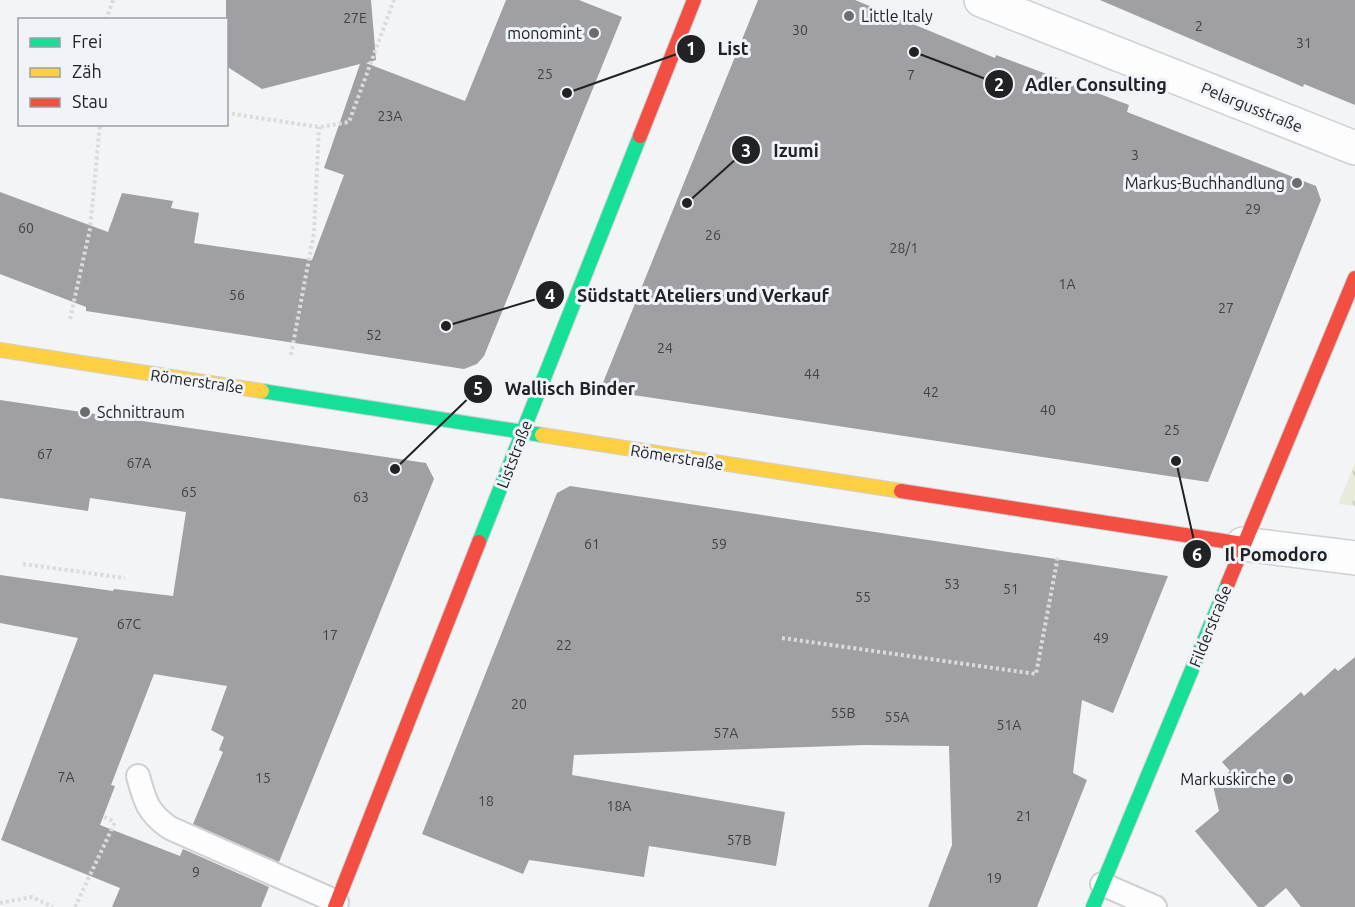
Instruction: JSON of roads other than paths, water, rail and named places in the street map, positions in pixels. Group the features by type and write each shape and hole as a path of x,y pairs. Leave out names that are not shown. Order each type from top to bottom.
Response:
{"street":[{"name":"Liststraße","path":"336,904 694,0"},
{"name":"Pelargusstraße","path":"981,0 1355,148"},
{"name":"Filderstraße","path":"1094,907 1355,279"},
{"name":"Römerstraße","path":"0,350 1065,517 1243,544 1355,558"}],"lane":[{"path":"138,776 145,800 154,817 170,828 336,904"},
{"path":"1102,884 1155,907"}],"place":[{"name":"Little Italy","path":"849,16"},
{"name":"monomint","path":"594,33"},
{"name":"Adler Consulting","path":"914,52"},
{"name":"List","path":"567,93"},
{"name":"Markus-Buchhandlung","path":"1297,183"},
{"name":"Izumi","path":"687,203"},
{"name":"Südstatt Ateliers und Verkauf","path":"446,326"},
{"name":"Schnittraum","path":"85,412"},
{"name":"Il Pomodoro","path":"1176,461"},
{"name":"Wallisch Binder","path":"395,469"},
{"name":"Markuskirche","path":"1288,779"}]}
